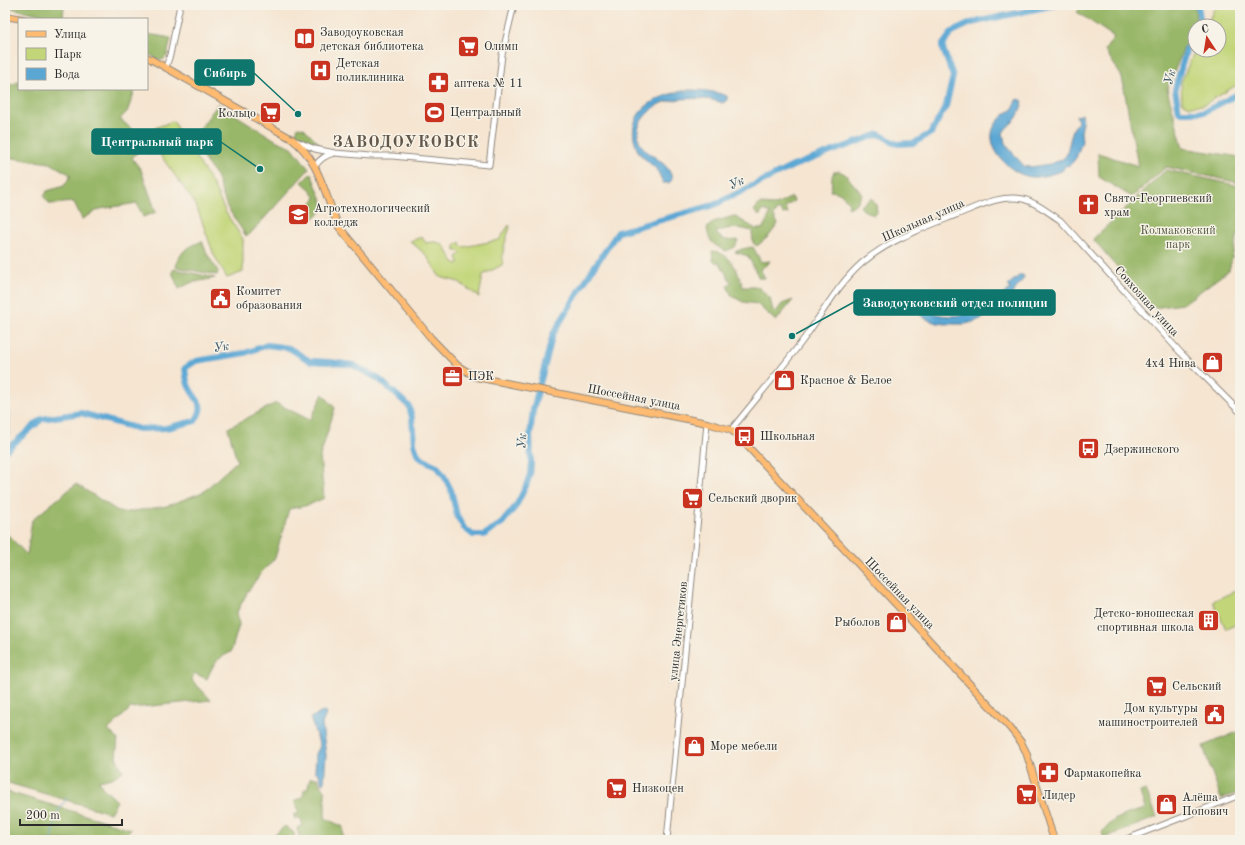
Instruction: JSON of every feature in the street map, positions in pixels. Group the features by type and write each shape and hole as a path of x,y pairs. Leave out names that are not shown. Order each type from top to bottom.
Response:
{"main road":[{"path":"5,16 18,18"},
{"name":"Шоссейная улица","path":"148,58 292,139 304,149 315,166 332,213 339,227 432,338 458,366 476,378 707,423 731,430 737,435 908,617 1010,728 1021,742 1026,752 1054,840"}],"street":[{"path":"166,67 170,55 180,5"},
{"path":"292,139 315,149 335,153 392,156 489,166 502,55 514,5"},
{"path":"315,166 319,160 325,156 335,153"},
{"name":"Школьная улица","path":"731,430 802,342 842,285 862,264 877,252 890,243 991,202 1008,198 1024,199 1039,206"},
{"name":"Совхозная улица","path":"1039,206 1060,220 1181,353 1240,412"},
{"name":"улица Энергетиков","path":"667,840 686,655 707,423"},
{"path":"1124,840 1240,795"}],"green space":[{"path":"5,5 64,5 63,18 58,18 5,7"},
{"path":"1083,5 1195,6 1196,18 1187,18 1187,41 1167,89 1183,148 1240,157 1240,183 1166,167 1132,197 1099,177 1098,153 1138,166 1122,77 1105,50 1114,37 1077,12"},
{"path":"1216,5 1240,6 1240,85 1237,85 1203,105 1190,106 1182,102 1181,82 1192,58 1227,58 1227,18 1210,18"},
{"path":"148,34 171,38 167,56 163,60 157,59 148,54"},
{"path":"18,82 18,90 135,90 127,112 120,119 147,142 132,158 141,170 156,212 143,217 137,203 100,209 82,219 74,202 50,204 44,197 47,191 64,186 71,175 50,163 5,157 5,85 14,84"},
{"path":"218,104 277,141 292,147 309,169 249,235 246,236 227,207 216,176 191,141"},
{"path":"173,121 212,183 226,213 243,239 243,272 227,278 214,255 196,205 161,156 155,128"},
{"path":"298,127 304,128 319,143 318,147 295,135"},
{"name":"Колмаковский парк","path":"1166,170 1240,186 1240,226 1229,270 1183,304 1153,308 1093,239"},
{"path":"839,171 845,174 862,194 857,203 849,208 849,203 843,196 839,193 830,191 833,174 834,172"},
{"path":"311,173 325,208 313,219 308,207 316,198 311,190 302,182"},
{"path":"792,197 794,201 785,207 788,213 783,214 780,209 773,215 778,224 769,236 757,246 753,243 752,231 742,229 729,228 716,232 720,237 726,240 738,240 735,247 726,251 715,245 710,240 707,228 713,222 734,216 756,229 762,229 770,213 764,210 759,216 754,211 759,204 776,205"},
{"path":"872,198 876,205 877,212 874,215 863,210 860,206"},
{"path":"509,225 510,227 504,249 502,265 483,275 479,297 459,282 440,277 426,255 410,241 422,237 426,243 437,242 444,246 455,263 458,264 459,262 457,257 461,253 455,251 455,246 457,244 460,242 461,246 464,247 499,240"},
{"path":"202,241 207,254 218,271 217,275 176,267 182,253 185,250"},
{"path":"753,247 761,262 770,261 760,269 765,278 759,278 748,256 735,252"},
{"path":"712,251 719,252 729,259 739,275 743,287 758,287 770,298 773,311 776,312 782,304 793,300 776,321 757,304 743,302 732,296 727,286 731,282 719,262 716,263 713,260"},
{"path":"174,269 215,278 190,283 179,289 172,272"},
{"path":"323,394 335,408 320,456 324,498 309,505 289,509 275,558 261,573 248,591 237,612 239,625 231,652 221,657 216,662 207,679 194,673 192,680 211,700 131,708 108,730 118,739 116,757 123,771 112,778 99,781 102,787 117,801 110,813 5,782 5,532 27,555 32,520 76,484 121,513 167,506 203,492 237,461 228,428 276,403 310,420"},
{"path":"1240,589 1240,623 1226,629 1213,601"},
{"path":"1240,731 1240,792 1221,799 1203,746"},
{"path":"310,778 318,778 321,787 325,790 325,818 343,827 343,840 300,840 297,828 303,825 300,818 295,819 294,815 299,813 294,801 303,797 304,790 308,788"},
{"path":"1146,790 1157,817 1104,838 1102,832 1114,820 1130,813 1145,809 1140,792"},
{"path":"5,791 131,829 120,840 5,840"},
{"path":"285,826 294,833 295,840 269,840"}],"water":[{"path":"688,90 717,93 727,96 727,100 723,103 701,99 669,101 658,105 644,118 639,128 639,141 648,152 666,166 670,172 672,180 669,183 663,183 656,169 641,155 637,149 634,136 634,124 638,115 645,107 654,101 676,92"},
{"path":"1019,99 1023,101 1018,116 1003,133 1005,143 1024,166 1030,167 1050,164 1061,160 1066,156 1073,129 1078,122 1076,115 1078,116 1082,114 1082,141 1076,158 1070,165 1065,166 1062,171 1046,176 1031,177 1016,172 1002,160 997,153 993,145 993,129 1001,117 1013,110 1016,100"},
{"path":"1020,275 1023,275 1024,277 1006,300 991,313 974,322 965,324 943,324 933,322 916,311 913,306 917,304 934,313 943,315 952,316 970,313 993,303 1008,291 1010,288 1008,285"},
{"path":"325,711 326,714 322,724 326,755 324,784 322,784 319,774 315,771 316,754 320,746 310,718"}],"waterway":[{"name":"Ук","path":"5,451 42,419 81,413 139,429 166,428 195,421 199,415 200,403 188,385 185,368 196,361 245,353 267,345 289,348 310,361 353,365 379,379 409,406 412,418 414,444 417,453 422,459 437,466 444,476 451,490 457,516 464,528 473,535 484,535 502,523 516,506 526,486 530,474 530,436 533,410 553,334 592,270 618,232 714,205 793,166 879,134 897,144 914,143 931,133 946,106 953,76 942,46 952,32 971,23 1055,5"},
{"name":"Ук","path":"1198,5 1200,18"},
{"name":"Ук","path":"1187,48 1175,89 1179,112 1204,112 1240,93"},
{"path":"8,449 10,413"},
{"path":"52,840 57,813 67,798"}],"place":[{"name":"Заводоуковская детская библиотека","path":"305,39"},
{"name":"Олимп","path":"469,46"},
{"name":"Детская поликлиника","path":"321,70"},
{"name":"аптека № 11","path":"438,83"},
{"name":"Центральный","path":"435,112"},
{"name":"Кольцо","path":"271,113"},
{"name":"Сибирь","path":"298,114"},
{"name":"Центральный парк","path":"260,169"},
{"name":"Свято-Георгиевский храм","path":"1089,205"},
{"name":"Агротехнологический колледж","path":"299,215"},
{"name":"Комитет образования","path":"221,298"},
{"name":"Заводоуковский отдел полиции","path":"792,336"},
{"name":"4x4 Нива","path":"1212,363"},
{"name":"ПЭК","path":"452,376"},
{"name":"Красное & Белое","path":"784,380"},
{"name":"Школьная","path":"744,436"},
{"name":"Дзержинского","path":"1089,449"},
{"name":"Сельский дворик","path":"692,498"},
{"name":"Детско-юношеская спортивная школа","path":"1209,620"},
{"name":"Рыболов","path":"896,622"},
{"name":"Сельский","path":"1157,686"},
{"name":"Дом культуры машиностроителей","path":"1214,715"},
{"name":"Море мебели","path":"694,746"},
{"name":"Фармакопейка","path":"1048,773"},
{"name":"Низкоцен","path":"617,788"},
{"name":"Лидер","path":"1027,795"},
{"name":"Алёша Попович","path":"1167,804"}],"district":[{"name":"ЗАВОДОУКОВСК","path":"406,141"}]}
